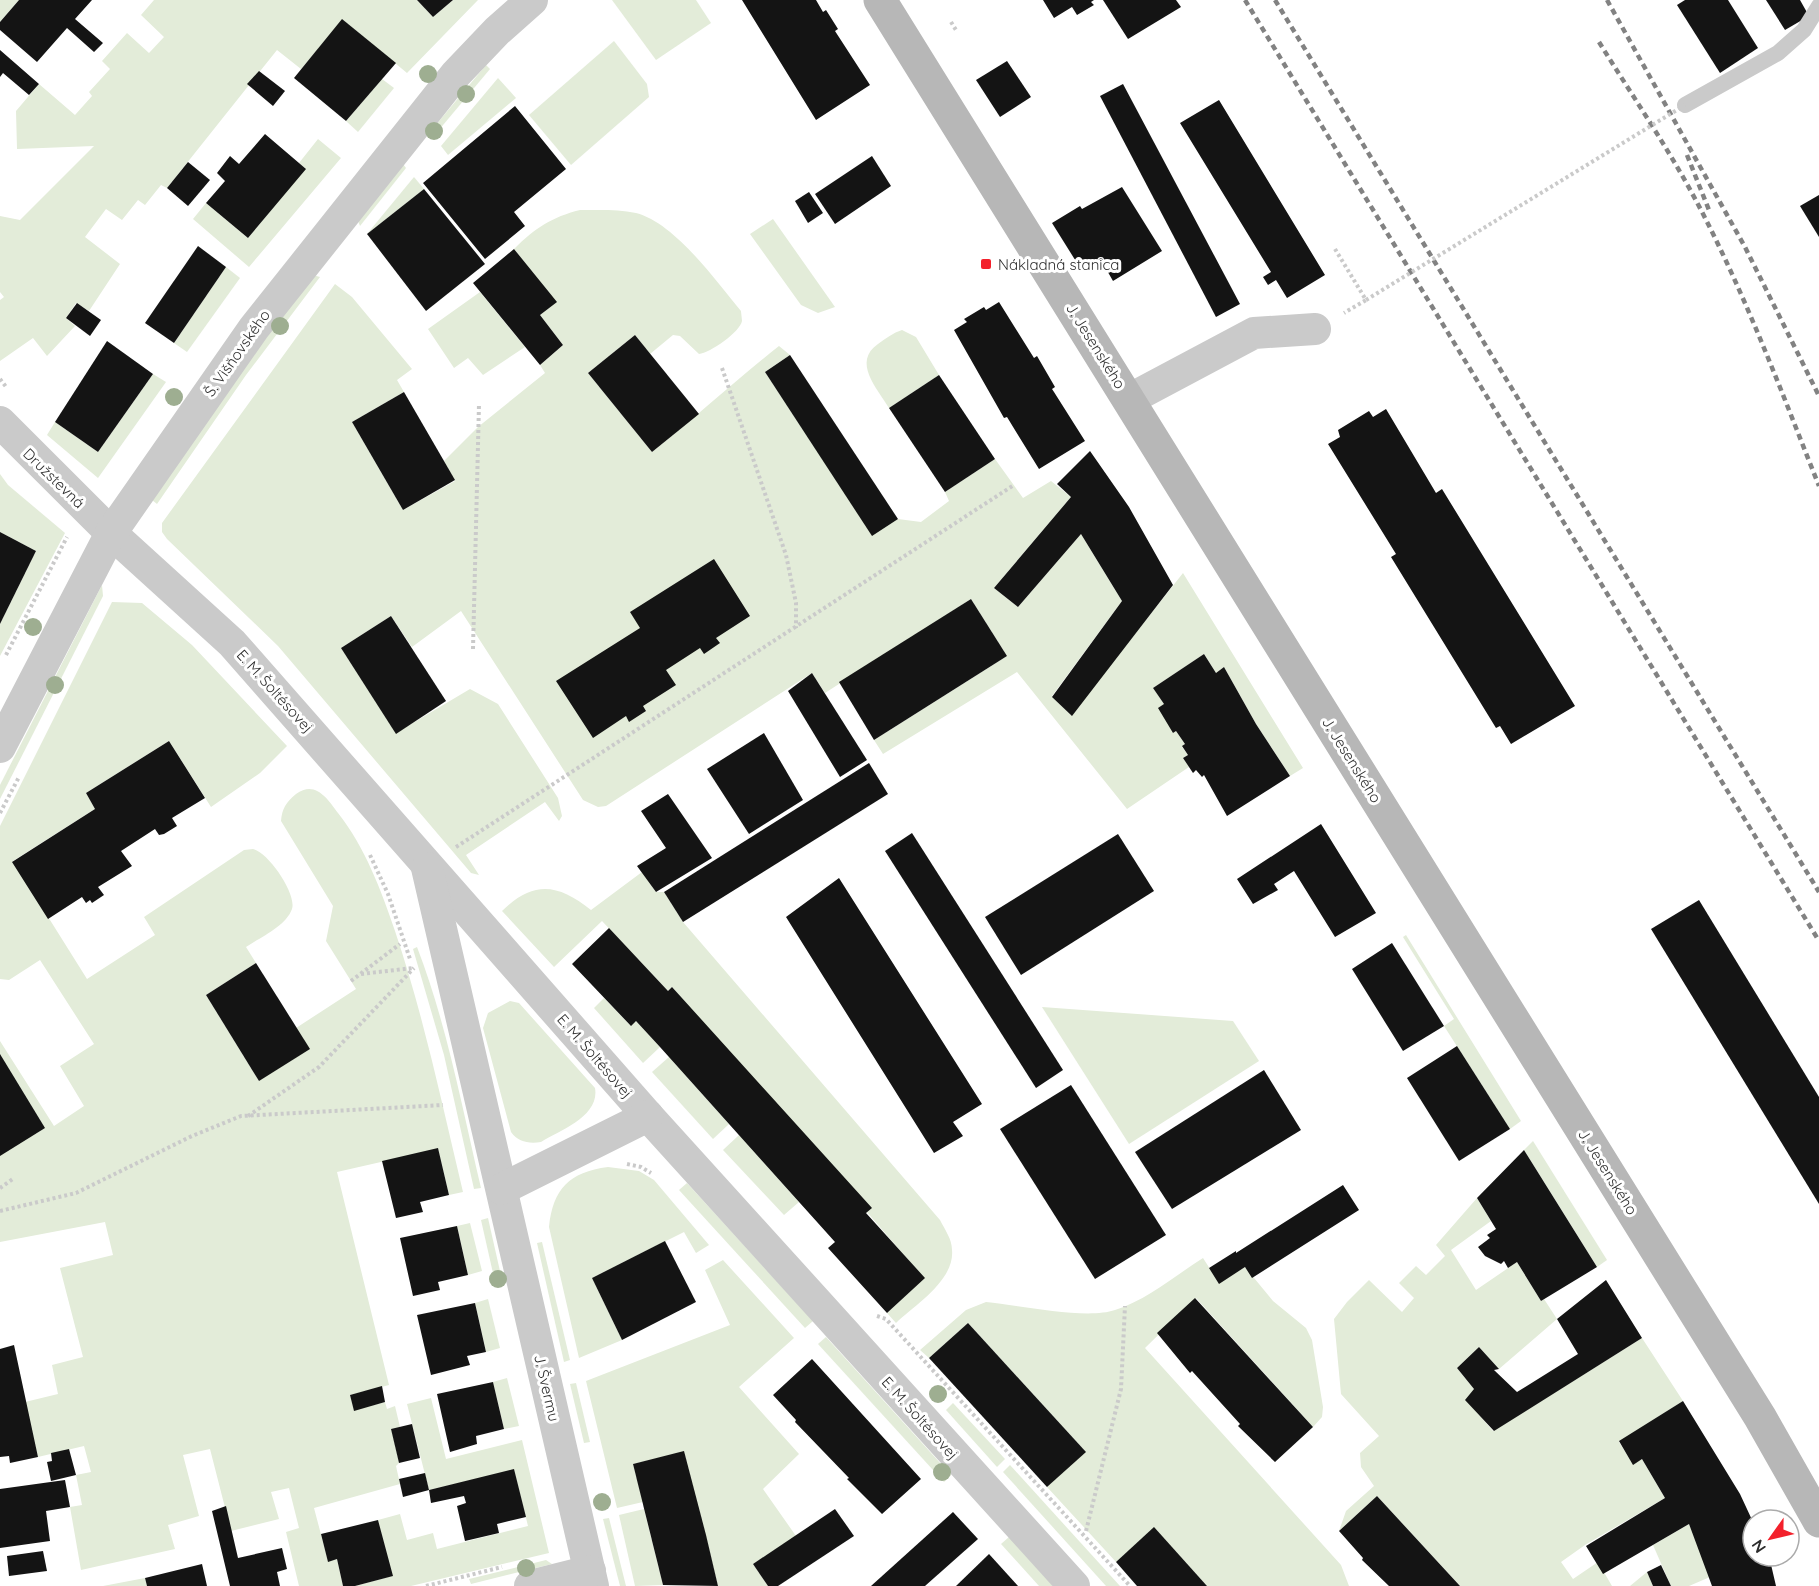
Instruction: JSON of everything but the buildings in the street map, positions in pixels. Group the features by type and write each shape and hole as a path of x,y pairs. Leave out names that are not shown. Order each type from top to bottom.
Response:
{"street":[{"name":"Š. Višňovského","path":"0,747 111,533 254,328 317,245 456,74 497,31 532,0"},
{"name":"J. Jesenského","path":"880,0 1130,399 1754,1407 1793,1471 1819,1521"},
{"path":"1130,399 1254,333 1315,329"},
{"name":"Družstevná","path":"0,422 50,475 111,533"},
{"name":"E. M. Šoltésovej","path":"111,533 232,643 438,857 648,1116 1074,1586"},
{"name":"J. Švermu","path":"438,857 502,1189 591,1579"},
{"path":"502,1189 648,1116"},
{"path":"521,1575 591,1579"}],"lane":[{"path":"1685,105 1778,53 1804,30 1819,6"}],"path":[{"path":"951,22 956,30"},
{"path":"1335,249 1366,300 1685,105"},
{"path":"722,368 786,555 796,603 796,627"},
{"path":"473,649 479,404"},
{"path":"438,857 1014,485"},
{"path":"5,656 70,531"},
{"path":"369,853 388,894 416,977"},
{"path":"351,981 400,945"},
{"path":"360,974 414,968"},
{"path":"0,1211 76,1193 192,1136 247,1116 319,1067 414,968"},
{"path":"447,1098 450,1109"},
{"path":"247,1116 443,1105"},
{"path":"624,1164 640,1167 654,1174"},
{"path":"0,1188 14,1178"},
{"path":"1086,1530 1121,1389 1125,1306"},
{"path":"426,1586 521,1575"}],"green space":[{"path":"0,0 19,0 0,22"},
{"path":"154,0 417,0 433,17 453,0 478,0 407,73 343,20 301,69 277,50 167,188 161,185 145,205 138,200 122,220 106,209 85,237 120,264 89,311 76,303 66,318 75,326 47,356 33,338 0,361 0,300 4,297 0,292 0,216 20,220 94,146 17,149 16,111 39,84 75,115 92,96 89,92 110,69 102,61 127,33 149,53 164,37 141,15"},
{"path":"612,0 696,0 711,23 656,60"},
{"path":"614,41 647,84 649,97 571,165 529,115"},
{"path":"486,65 490,69 433,137 429,133"},
{"path":"498,78 516,98 448,155 441,146"},
{"path":"382,79 394,88 358,132 346,121"},
{"path":"318,139 341,158 249,267 193,219 206,203 248,238 305,168 299,163"},
{"path":"403,164 406,168 360,226 358,221"},
{"path":"414,177 424,189 367,234"},
{"path":"580,210 622,211 651,219 680,240 694,254 741,311 742,321 736,331 704,353 699,354 680,336 673,335 650,354 635,335 588,373 652,452 779,346 790,355 765,372 864,522 898,519 921,522 949,501 945,492 995,459 1023,498 1051,481 1071,497 994,588 1018,607 1081,534 1122,601 1052,696 1071,715 1183,573 1303,768 1290,776 1256,724 1224,667 1216,673 1204,654 1153,688 1164,704 1173,733 1176,731 1185,744 1182,747 1188,755 1183,758 1189,767 1127,809 1017,672 883,754 874,740 1007,656 971,599 825,693 812,673 606,806 598,807 583,800 461,611 412,647 391,616 341,648 396,733 470,689 498,704 558,798 562,816 559,821 545,802 466,855 479,875 471,873 278,646 167,539 162,532 162,523 335,284 352,297 412,369 397,380 404,392 352,422 403,510 455,481 444,461 478,427 545,373 540,365 563,345 540,315 556,302 514,249 544,224"},
{"path":"773,219 835,307 818,313 801,305 750,234"},
{"path":"226,267 240,278 187,352 174,343"},
{"path":"313,275 320,277 246,375 157,504 152,500 240,371"},
{"path":"480,292 525,347 483,375 468,358 454,368 428,329"},
{"path":"902,330 916,337 939,375 889,408 873,384 867,367 867,359 878,344"},
{"path":"153,374 166,382 98,478 47,435 55,422 98,452"},
{"path":"0,474 8,485 65,533 0,656 0,624 36,551 0,532"},
{"path":"102,585 103,596 0,799 0,785"},
{"path":"112,602 142,603 192,645 287,746 260,773 211,807 169,741 86,793 95,809 13,861 87,979 155,935 144,917 244,850 253,849 259,852 273,865 286,884 292,909 279,926 246,947 256,963 206,995 259,1081 296,1028 356,989 326,941 333,906 281,821 285,806 296,794 303,790 315,790 329,802 348,826 378,885 405,963 440,1093 463,1192 449,1195 438,1149 337,1172 389,1385 350,1395 354,1410 385,1402 387,1409 395,1406 400,1427 392,1430 399,1463 396,1466 400,1484 314,1508 328,1561 337,1559 343,1586 299,1586 286,1532 299,1528 289,1488 271,1492 279,1519 231,1531 210,1449 183,1455 199,1516 168,1525 175,1549 81,1570 70,1507 82,1505 76,1475 91,1472 84,1446 38,1457 25,1402 58,1394 52,1365 83,1357 60,1268 113,1255 105,1222 0,1242 0,1041 54,1126 84,1106 60,1066 94,1044 40,960 9,980 0,979 0,826"},
{"path":"642,872 656,892 664,892 683,922 940,1220 952,1246 951,1261 947,1272 941,1282 923,1300 896,1323 887,1313 924,1278 672,987 668,991 602,921 554,967 502,911 525,894 546,889 568,895 591,910"},
{"path":"1406,935 1521,1121 1510,1129 1444,1026 1454,1019 1403,937"},
{"path":"417,947 445,1036 481,1188 474,1189 444,1055 413,949"},
{"path":"604,998 630,1025 636,1021 660,1047 643,1063 594,1008"},
{"path":"510,1001 519,1003 595,1088 595,1098 585,1114 568,1127 541,1142 524,1142 511,1132 483,1028 488,1013"},
{"path":"1042,1007 1233,1021 1259,1061 1129,1144"},
{"path":"669,1057 729,1124 713,1139 652,1072"},
{"path":"739,1135 799,1202 784,1215 723,1150"},
{"path":"1533,1141 1607,1260 1597,1267 1524,1150"},
{"path":"608,1167 639,1171 654,1180 709,1245 696,1253 684,1232 592,1278 622,1340 579,1358 549,1227 554,1202 565,1185 583,1173"},
{"path":"687,1183 813,1321 805,1328 679,1190"},
{"path":"1477,1198 1491,1221 1451,1250 1476,1290 1517,1262 1541,1301 1544,1299 1557,1319 1499,1369 1479,1347 1457,1368 1474,1389 1466,1400 1493,1431 1642,1338 1683,1401 1619,1442 1633,1464 1642,1459 1665,1498 1585,1545 1561,1562 1573,1579 1598,1562 1612,1586 1460,1586 1377,1496 1339,1531 1346,1511 1374,1486 1361,1467 1360,1453 1379,1436 1341,1394 1334,1319 1369,1280 1402,1312 1414,1298 1399,1283 1416,1266 1426,1275 1445,1256 1436,1245"},
{"path":"488,1218 502,1280 495,1282 481,1220"},
{"path":"470,1223 482,1271 468,1275 457,1226"},
{"path":"542,1242 570,1360 564,1362 537,1243"},
{"path":"1203,1258 1219,1283 1245,1267 1273,1301 1306,1328 1312,1340 1323,1407 1322,1417 1313,1427 1196,1298 1145,1348 1341,1565 1349,1586 1207,1586 1154,1528 1116,1562 1047,1487 1085,1451 968,1323 929,1358 920,1350 966,1310 986,1302 1070,1313 1102,1313 1127,1306 1161,1287"},
{"path":"723,1260 794,1338 739,1387 799,1454 763,1489 796,1536 753,1564 768,1586 718,1586 684,1452 633,1464 643,1502 617,1508 586,1381 730,1325 705,1270"},
{"path":"488,1299 500,1348 486,1352 475,1303"},
{"path":"826,1337 951,1475 944,1482 818,1344"},
{"path":"507,1378 519,1426 504,1429 493,1382"},
{"path":"576,1383 590,1442 584,1443 570,1384"},
{"path":"431,1398 446,1459 522,1440 549,1553 411,1586 355,1586 392,1576 378,1520 400,1514 407,1540 433,1533 437,1549 528,1526 514,1470 429,1490 407,1404"},
{"path":"953,1403 1005,1459 997,1467 946,1410"},
{"path":"1010,1465 1120,1586 1106,1586 1003,1472"},
{"path":"644,1509 663,1585 635,1586 619,1515"},
{"path":"609,1518 626,1586 620,1586 603,1519"},
{"path":"1689,1524 1710,1577 1689,1586 1671,1586 1653,1545"},
{"path":"1009,1537 1053,1586 1039,1586 1001,1544"},
{"path":"546,1560 552,1564 471,1584 469,1579"},
{"path":"1647,1572 1653,1586 1630,1586"},
{"path":"145,1578 147,1586 103,1586"}],"railway":[{"path":"1245,0 1819,941"},
{"path":"1275,0 1819,892"},
{"path":"1607,0 1745,247 1819,396"},
{"path":"1599,42 1677,167 1718,244 1763,346 1819,486"},
{"path":"1687,155 1709,210"}],"place":[{"name":"Nákladná stanica","path":"986,264"}]}
